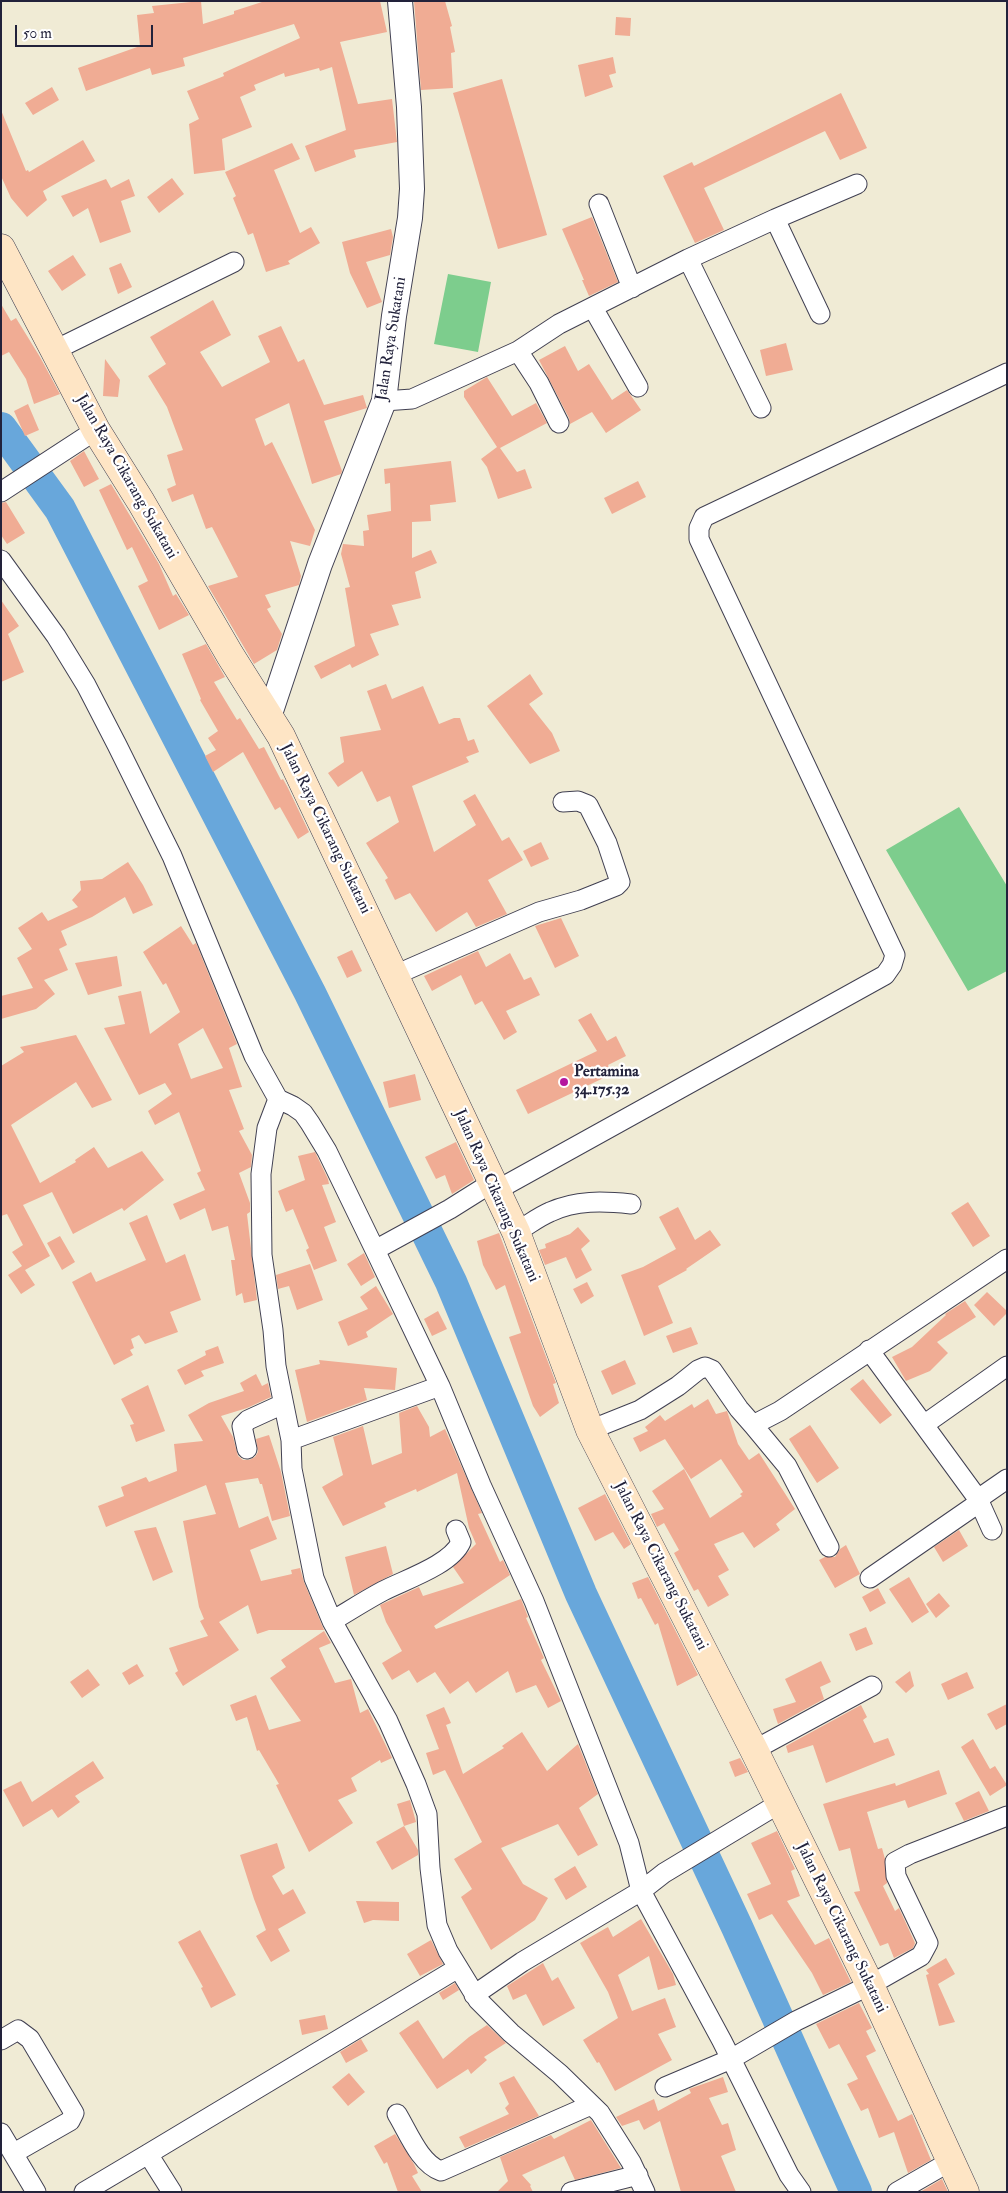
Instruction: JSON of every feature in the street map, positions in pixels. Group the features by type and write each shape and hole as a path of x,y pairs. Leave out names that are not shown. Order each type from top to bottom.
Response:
{"main road":[{"name":"Jalan Raya Cikarang Sukatani","path":"1,248 55,350 87,436 141,502 289,753 516,1232 590,1430 754,1750 870,1985 965,2192"}],"street":[{"name":"Jalan Raya Sukatani","path":"268,717 320,564 384,400 394,316 410,218 412,190 409,107 400,1"},
{"path":"384,400 412,399 518,351 559,324 688,259 775,218 857,184"},
{"path":"600,204 632,288"},
{"path":"775,218 820,314"},
{"path":"688,259 761,408"},
{"path":"55,350 234,262"},
{"path":"593,308 638,387"},
{"path":"518,351 539,382 559,423"},
{"path":"375,1250 885,975 892,965 894,955 699,540 699,528 704,517 1007,373"},
{"path":"1,492 87,436"},
{"path":"1,560 56,636 86,686 117,745 172,856 254,1056 278,1099 293,1106 303,1114 327,1151 440,1386 481,1485 541,1619 629,1843 641,1891 732,2059 789,2175 801,2192"},
{"path":"395,975 539,912 581,900 616,886 620,882 606,843 588,805 578,801 563,802"},
{"path":"278,1099 267,1128 261,1174 260,1228 276,1366 291,1440 292,1470 314,1578 332,1621 388,1721 425,1806 437,1925 448,1951 474,1995 511,2032 560,2074 592,2105 605,2121 641,2184 571,2192"},
{"path":"516,1232 549,1212 573,1205 601,1201 631,1204"},
{"path":"753,1426 780,1411 1007,1259"},
{"path":"869,1350 979,1500 992,1530"},
{"path":"925,1424 1007,1366"},
{"path":"590,1430 640,1410 678,1386 698,1370 705,1367 712,1370 738,1409 787,1466 828,1548"},
{"path":"291,1440 440,1386"},
{"path":"247,1449 242,1426 248,1420 283,1404"},
{"path":"870,1578 1007,1479"},
{"path":"332,1621 382,1592 432,1568 452,1553 461,1542 456,1530"},
{"path":"754,1750 872,1686"},
{"path":"474,1995 522,1962 641,1891 664,1873 732,1834 780,1803"},
{"path":"665,2087 732,2059 796,2021 870,1985 921,1956 928,1943 896,1876 895,1862 910,1854 1007,1816"},
{"path":"84,2192 458,1968"},
{"path":"1,2040 18,2030 30,2039 74,2113 70,2121 14,2154"},
{"path":"397,2114 422,2155 434,2169 441,2171 592,2105"},
{"path":"1,2133 36,2192"},
{"path":"148,2154 172,2192"},
{"path":"897,2192 951,2161"}],"green space":[{"path":"448,274 491,282 478,352 434,344"},
{"path":"959,807 1007,886 1007,971 968,991 886,850"}],"building":[{"path":"201,1 203,24 265,1 380,1 387,32 340,42 358,104 392,99 397,142 354,150 356,157 315,172 305,146 346,130 332,67 320,71 319,68 285,77 284,73 254,85 256,90 240,97 252,127 222,139 225,170 194,174 189,124 199,119 187,91 224,76 223,73 300,38 294,24 183,58 185,66 152,75 150,68 86,91 78,68 140,46 137,15 154,13 152,6"},
{"path":"414,1 445,1 452,26 450,27 455,52 451,53 453,88 421,90"},
{"path":"616,17 631,18 630,36 615,35"},
{"path":"613,57 616,73 609,75 613,87 585,97 578,65"},
{"path":"502,79 547,235 498,249 453,93"},
{"path":"52,87 59,100 33,115 25,103"},
{"path":"841,93 867,148 840,160 825,131 704,188 724,230 695,243 663,176 692,162 694,166"},
{"path":"1,110 26,171 28,170 29,172 83,140 95,161 43,191 47,200 27,217 11,198 1,176"},
{"path":"292,143 300,159 274,170 300,233 311,227 320,243 288,261 290,264 266,272 253,233 248,235 233,198 236,196 225,172"},
{"path":"172,178 184,194 159,213 147,197"},
{"path":"106,179 111,188 129,179 135,196 121,201 131,232 100,243 88,208 73,217 61,196"},
{"path":"592,217 618,282 589,296 562,229"},
{"path":"391,229 393,237 390,255 366,262 382,302 367,308 350,273 342,242"},
{"path":"73,255 86,275 62,291 48,271"},
{"path":"121,263 132,287 118,294 109,268"},
{"path":"213,300 231,335 200,352 222,387 270,362 258,336 281,326 298,362 304,359 324,405 363,395 367,408 324,421 342,471 341,474 312,484 289,403 255,419 265,446 272,442 315,530 310,546 290,541 301,576 299,585 265,595 271,607 267,609 282,634 277,650 254,664 208,586 238,577 212,527 206,529 193,494 172,502 167,489 176,485 167,455 183,450 167,407 148,376 166,364 150,337"},
{"path":"1,304 11,321 16,318 60,394 34,404 26,379 9,352 1,356"},
{"path":"786,343 793,370 766,376 760,350"},
{"path":"565,346 578,371 589,364 612,400 627,390 641,410 606,433 592,412 570,424 569,418 539,360"},
{"path":"105,359 120,380 118,397 103,396"},
{"path":"487,377 512,416 536,403 547,423 500,448 517,472 525,469 532,488 498,499 487,467 481,459 497,447 464,397 464,391"},
{"path":"28,404 39,430 25,436 14,411"},
{"path":"84,451 99,479 84,487 70,461"},
{"path":"451,461 456,502 430,505 431,521 412,522 412,558 431,550 437,563 415,572 421,598 392,605 391,603 399,625 370,634 379,655 352,668 350,664 321,679 314,666 355,646 345,588 350,587 341,554 343,544 364,546 363,531 369,530 367,515 391,511 390,483 385,484 384,469"},
{"path":"638,481 646,497 612,514 604,498"},
{"path":"111,484 159,564 173,596 176,594 189,615 159,630 138,586 148,581 132,547 127,550 99,490"},
{"path":"6,502 25,533 7,544 1,535 1,503"},
{"path":"1,600 19,626 8,634 24,672 1,682"},
{"path":"206,644 225,677 214,682 237,720 240,718 259,749 264,747 281,780 283,779 288,788 309,832 298,839 280,807 275,810 243,752 213,772 205,756 216,750 208,738 218,731 200,700 182,654"},
{"path":"530,674 543,694 529,704 552,733 560,751 530,764 487,706"},
{"path":"386,684 392,699 423,686 439,724 454,718 460,718 468,741 474,739 479,752 466,757 469,762 412,786 434,852 476,825 463,801 475,794 502,841 509,837 523,860 488,880 507,914 476,927 467,912 436,932 410,893 395,900 385,880 388,878 366,843 399,822 390,796 377,802 362,771 338,787 328,773 344,762 340,737 381,730 367,691"},
{"path":"541,842 549,859 531,867 523,851"},
{"path":"128,862 153,905 133,914 125,897 92,917 61,931 67,945 59,949 68,970 44,980 55,994 36,1009 1,1019 1,996 33,988 17,958 32,949 18,928 42,912 48,921 78,907 72,900 81,890 80,881 102,879"},
{"path":"561,918 579,956 555,968 535,926"},
{"path":"181,926 193,945 196,943 237,1044 229,1048 242,1087 229,1090 244,1129 239,1131 252,1155 251,1167 239,1173 250,1203 250,1212 247,1214 257,1300 244,1303 242,1293 236,1296 231,1260 235,1260 228,1226 212,1231 205,1208 180,1220 173,1204 205,1190 197,1173 201,1171 179,1112 155,1125 148,1111 172,1094 165,1083 139,1095 104,1028 125,1024 118,996 141,991 150,1034 180,1012 166,983 163,985 143,952","holes":["203,1028 223,1068 191,1079 178,1044"]},
{"path":"352,950 362,971 347,978 337,957"},
{"path":"478,951 486,967 510,953 524,980 531,977 540,995 506,1011 517,1032 504,1040 482,1001 475,1005 461,975 432,991 424,976"},
{"path":"117,956 122,986 88,995 75,963"},
{"name":"Pertamina 34.175.32","path":"591,1013 607,1041 616,1036 626,1056 608,1065 612,1074 528,1114 516,1090 597,1051 578,1020"},
{"path":"76,1035 112,1100 92,1108 76,1082 11,1125 40,1183 76,1162 75,1160 94,1147 108,1168 142,1151 164,1180 124,1211 122,1208 73,1234 52,1192 23,1205 50,1256 25,1270 35,1285 21,1294 8,1275 22,1266 12,1252 23,1245 7,1214 1,1216 1,1066 24,1052 20,1047"},
{"path":"415,1074 421,1100 389,1108 383,1082"},
{"path":"456,1142 474,1180 452,1194 445,1175 436,1179 425,1157"},
{"path":"315,1152 328,1179 329,1184 322,1185 336,1222 324,1227 337,1261 314,1270 306,1250 309,1248 293,1209 286,1212 278,1191 305,1180 298,1156"},
{"path":"968,1202 990,1236 973,1247 951,1213"},
{"path":"678,1207 695,1240 710,1230 721,1245 687,1270 658,1286 673,1323 644,1336 621,1275 643,1267 676,1249 659,1217"},
{"path":"147,1215 166,1263 185,1254 201,1300 170,1312 178,1332 145,1344 139,1335 131,1339 134,1348 130,1350 133,1355 114,1365 72,1282 91,1272 96,1282 146,1260 129,1223"},
{"path":"578,1227 590,1241 581,1249 592,1270 576,1279 566,1257 545,1265 539,1250 546,1248 545,1244 570,1234"},
{"path":"499,1233 556,1383 553,1384 559,1403 540,1417 533,1406 509,1337 521,1333 505,1285 496,1290 483,1265 477,1241"},
{"path":"60,1236 75,1262 62,1270 47,1243"},
{"path":"364,1253 375,1277 361,1286 347,1264"},
{"path":"310,1264 323,1300 297,1310 289,1286 278,1289 276,1275"},
{"path":"587,1282 594,1296 581,1304 573,1289"},
{"path":"376,1286 393,1314 366,1332 368,1337 348,1346 338,1322 368,1309 360,1297"},
{"path":"987,1292 1007,1311 994,1326 974,1305"},
{"path":"965,1301 976,1317 937,1342 948,1353 930,1371 906,1381 892,1357 912,1347 945,1314"},
{"path":"438,1311 447,1329 432,1336 424,1319"},
{"path":"691,1327 698,1344 673,1353 666,1336"},
{"path":"218,1346 224,1363 201,1371 204,1376 185,1385 177,1370 206,1355 205,1351"},
{"path":"319,1360 397,1368 395,1390 364,1388 367,1400 307,1422 295,1370 320,1364"},
{"path":"625,1360 636,1384 612,1395 601,1371"},
{"path":"256,1374 262,1386 268,1383 271,1397 247,1408 221,1416 233,1437 238,1456 243,1460 255,1457 258,1452 256,1439 269,1435 281,1472 290,1516 272,1521 262,1484 260,1484 258,1478 225,1483 239,1528 268,1516 277,1539 250,1550 261,1581 292,1574 291,1570 300,1568 324,1630 269,1630 257,1634 248,1605 219,1622 239,1650 183,1686 175,1673 178,1671 169,1648 208,1636 200,1621 204,1619 199,1607 183,1521 216,1514 206,1485 106,1527 98,1506 124,1496 121,1487 146,1477 149,1482 177,1471 174,1444 203,1441 188,1415 209,1403 244,1391 240,1383"},
{"path":"863,1379 892,1415 880,1424 850,1389"},
{"path":"148,1385 165,1431 136,1442 130,1425 134,1424 121,1399"},
{"path":"708,1399 716,1414 727,1411 738,1444 749,1460 759,1453 795,1509 776,1524 780,1530 754,1548 743,1532 714,1544 729,1570 718,1576 729,1595 708,1607 698,1589 694,1591 674,1553 679,1550 664,1523 657,1527 651,1514 664,1509 652,1491 684,1469 710,1518 742,1496 740,1494 743,1492 721,1459 691,1479 665,1439 640,1452 633,1438 648,1431 645,1427 660,1415 665,1421 692,1404 694,1408"},
{"path":"417,1406 429,1427 430,1437 445,1429 482,1513 478,1514 500,1562 503,1560 510,1575 434,1626 436,1629 521,1599 528,1617 526,1618 544,1658 541,1660 561,1701 548,1708 536,1685 516,1693 508,1671 476,1693 468,1681 450,1694 435,1672 417,1683 409,1670 392,1680 382,1663 402,1651 386,1622 380,1605 419,1587 423,1596 464,1583 453,1567 476,1544 469,1528 457,1473 417,1492 416,1489 384,1503 386,1507 343,1526 322,1487 343,1475 333,1437 363,1426 372,1465 402,1453 399,1413"},
{"path":"810,1425 839,1468 817,1483 789,1439"},
{"path":"605,1494 631,1544 624,1549 613,1532 595,1541 578,1508"},
{"path":"156,1527 173,1572 153,1581 134,1531"},
{"path":"959,1530 968,1546 943,1562 934,1547"},
{"path":"846,1545 860,1574 835,1588 819,1560 825,1557 835,1557 840,1549"},
{"path":"386,1546 393,1574 354,1595 345,1557"},
{"path":"648,1577 698,1675 677,1686 658,1623 655,1625 641,1598 638,1599 632,1583"},
{"path":"909,1577 929,1612 912,1623 889,1589"},
{"path":"878,1588 886,1603 870,1612 862,1597"},
{"path":"939,1593 950,1606 936,1618 926,1604"},
{"path":"866,1627 873,1644 856,1651 849,1634"},
{"path":"324,1631 331,1643 319,1648 335,1683 351,1679 360,1713 368,1709 392,1758 381,1763 380,1760 351,1778 357,1791 338,1800 353,1823 309,1852 276,1785 279,1784 259,1750 257,1751 247,1717 236,1721 230,1705 256,1695 269,1730 301,1721 270,1678 286,1667 281,1660"},
{"path":"821,1661 831,1682 820,1687 824,1699 778,1724 773,1709 796,1702 785,1679"},
{"path":"137,1664 144,1676 129,1685 122,1673"},
{"path":"88,1669 100,1685 82,1698 70,1682"},
{"path":"910,1671 914,1686 906,1693 895,1682"},
{"path":"967,1672 974,1688 948,1700 941,1684"},
{"path":"1007,1704 1007,1724 996,1730 987,1714"},
{"path":"861,1705 867,1717 863,1720 874,1743 888,1738 895,1755 826,1783 813,1745 788,1753 786,1746"},
{"path":"444,1707 451,1723 446,1725 463,1774 504,1748 502,1746 522,1732 547,1771 578,1744 598,1794 579,1808 598,1845 578,1856 558,1824 501,1848 523,1884 548,1898 535,1920 491,1950 461,1897 472,1889 454,1859 482,1842 445,1770 433,1775 426,1753 439,1749 426,1715"},
{"path":"973,1739 990,1769 995,1766 1007,1785 990,1796 961,1747"},
{"path":"740,1758 748,1772 735,1777 729,1762"},
{"path":"93,1761 104,1778 75,1796 80,1802 58,1818 52,1809 23,1827 3,1790 21,1781 32,1802"},
{"path":"939,1770 947,1794 908,1808 905,1800 867,1812 878,1849 882,1848 885,1859 887,1883 883,1886 895,1911 899,1908 915,1943 913,1948 894,1958 888,1943 880,1946 854,1892 860,1891 850,1848 839,1851 823,1804 895,1783 896,1786"},
{"path":"979,1791 989,1811 964,1821 955,1803"},
{"path":"410,1800 416,1822 404,1826 397,1804"},
{"path":"404,1826 418,1850 418,1855 392,1870 376,1842"},
{"path":"777,1831 795,1869 791,1871 800,1896 787,1901 815,1945 829,1938 851,1982 823,1995 812,1973 772,1914 759,1920 747,1894 771,1884 751,1843"},
{"path":"277,1843 285,1868 272,1876 283,1895 293,1889 306,1913 278,1929 290,1951 271,1962 256,1936 266,1930 240,1855"},
{"path":"575,1866 587,1887 566,1900 554,1879"},
{"path":"356,1901 399,1902 399,1921 373,1920 364,1923"},
{"path":"641,1919 673,1974 676,1985 658,1990 649,1956 618,1975 632,2011 665,1998 676,2027 658,2034 672,2060 615,2091 599,2062 597,2063 583,2040 618,2018 608,1992 580,1943 608,1927 613,1937"},
{"path":"200,1930 236,1995 211,2008 201,1988 203,1987 178,1942"},
{"path":"431,1940 443,1964 420,1976 407,1954"},
{"path":"946,1958 955,1974 938,1984 955,2022 939,2026 926,1975 929,1974 926,1970"},
{"path":"543,1963 552,1981 558,1977 575,2008 543,2026 526,1994 513,2000 507,1986"},
{"path":"455,1983 459,1990 443,2000 439,1993"},
{"path":"859,2003 872,2028 866,2031 876,2051 866,2056 898,2121 912,2114 931,2160 908,2173 894,2132 879,2138 868,2108 861,2111 847,2084 858,2079 839,2044 829,2049 816,2024"},
{"path":"325,2015 328,2029 302,2035 299,2020"},
{"path":"418,2020 443,2059 469,2037 487,2025 506,2043 484,2057 487,2060 471,2074 468,2069 437,2089 399,2033"},
{"path":"361,2039 368,2051 346,2063 340,2052"},
{"path":"349,2073 365,2092 348,2106 332,2087"},
{"path":"514,2076 539,2116 465,2148 459,2137 509,2114 505,2108 509,2104 499,2083"},
{"path":"723,2077 728,2092 709,2098 722,2125 728,2123 736,2150 721,2156 736,2192 681,2192 660,2121 644,2130 639,2120 622,2126 616,2117 654,2099 658,2111 691,2093 689,2089"},
{"path":"591,2120 621,2168 575,2180 564,2156 522,2175 531,2185 533,2192 497,2192 508,2181 500,2157 551,2135 554,2139"},
{"path":"395,2134 414,2164 418,2173 412,2176 422,2192 398,2192 387,2162 384,2164 374,2146"},
{"path":"942,2179 948,2192 920,2192"}],"waterway":[{"path":"1,428 60,509 310,993 451,1282 581,1594 737,1927 856,2192"}],"place":[{"name":"Pertamina 34.175.32","path":"564,1082"}]}
